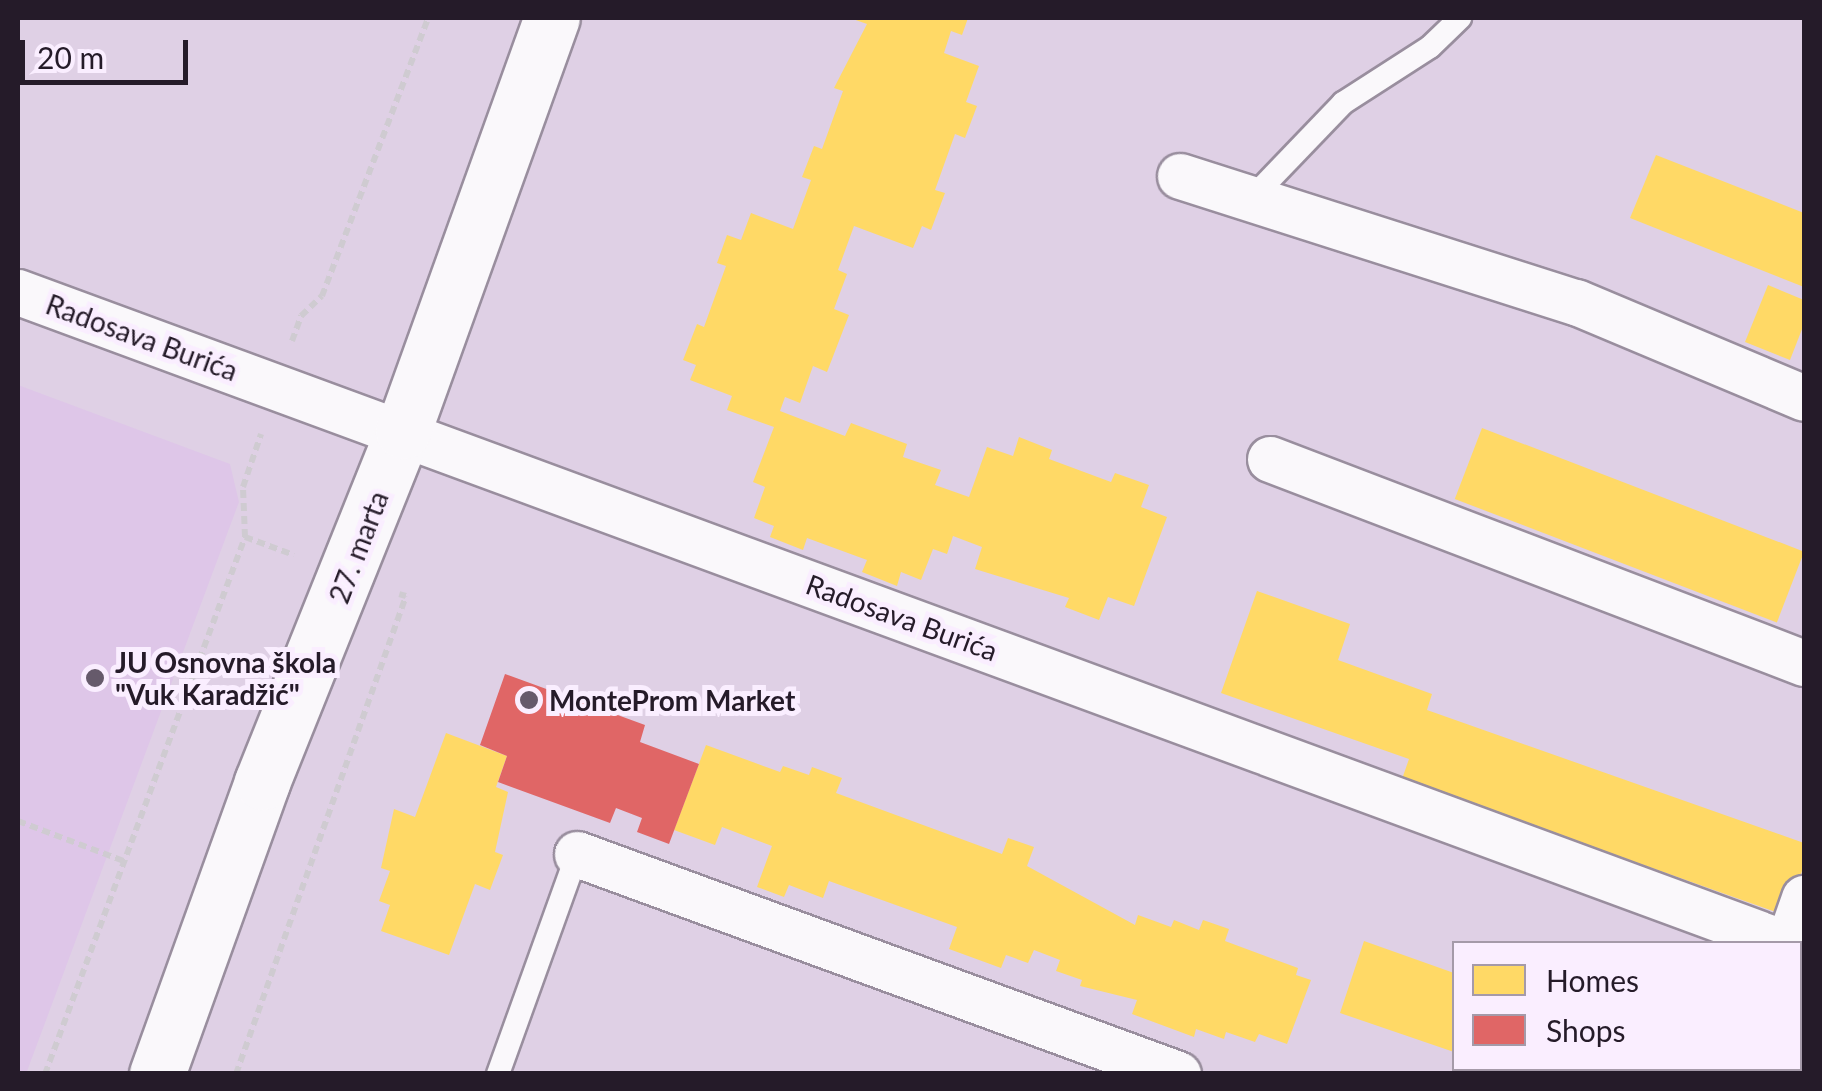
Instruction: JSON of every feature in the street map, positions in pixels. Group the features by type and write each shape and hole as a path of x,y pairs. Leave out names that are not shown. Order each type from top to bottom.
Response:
{"street":[{"name":"27. marta","path":"157,1074 256,798 403,430 552,18"},
{"path":"1180,176 1576,302 1804,398"},
{"name":"Radosava Burića","path":"18,292 403,430 1779,941"},
{"path":"1270,459 1804,663"},
{"path":"578,854 1178,1074"},
{"path":"1788,941 1804,898"}],"lane":[{"path":"1251,199 1342,103 1430,47 1460,18"},
{"path":"498,1074 578,854"}],"path":[{"path":"322,296 428,18"},
{"path":"46,1074 244,537"},
{"path":"236,1074 406,596"},
{"path":"18,820 124,861"}],"shaded area":[{"name":"JU Osnovna škola \"Vuk Karadžić\"","path":"18,385 230,464 239,502 26,1074 18,1073"}],"building: Homes":[{"path":"850,18 968,18 962,35 951,31 944,53 979,66 966,102 977,106 965,138 955,134 935,190 945,193 931,230 922,226 913,248 854,226 838,270 847,274 834,309 849,315 827,372 813,366 800,403 785,397 780,411 845,436 851,423 907,444 903,457 941,470 935,485 969,497 987,447 1013,456 1019,437 1052,450 1049,459 1111,482 1115,473 1149,485 1141,507 1167,517 1134,606 1108,597 1099,620 1065,607 1069,598 975,569 982,547 953,536 947,554 933,549 921,580 901,572 897,586 862,572 867,560 807,538 803,550 770,537 774,526 754,518 765,487 753,482 774,427 727,410 732,396 690,380 696,365 683,360 697,324 704,327 726,266 717,263 727,235 741,240 751,213 793,229 811,180 802,177 814,146 822,149 843,91 834,88 867,24"},
{"path":"1656,155 1804,213 1804,287 1630,218"},
{"path":"1768,285 1804,300 1804,324 1790,360 1745,342"},
{"path":"1482,428 1804,552 1777,623 1455,499"},
{"path":"1257,591 1350,624 1338,660 1432,694 1427,710 1804,843 1804,865 1787,916 1402,779 1409,759 1221,693"},
{"path":"446,733 507,756 496,787 508,792 495,852 503,855 490,890 475,884 449,955 381,931 390,905 379,901 390,871 381,868 394,809 415,817"},
{"path":"706,745 780,772 783,766 809,775 812,767 842,778 836,793 1002,854 1008,838 1034,847 1027,866 1135,925 1138,915 1171,927 1174,920 1199,930 1203,920 1229,929 1225,941 1298,968 1296,975 1311,980 1287,1044 1259,1034 1255,1042 1226,1032 1224,1039 1196,1029 1194,1037 1132,1014 1137,1000 1080,986 1082,980 1056,971 1060,960 1034,950 1028,963 1006,955 1001,968 949,949 957,927 829,881 823,898 789,885 784,897 757,887 772,846 722,827 715,845 674,830"},
{"path":"1364,941 1452,972 1452,1051 1340,1013"},
{"path":"1614,1071 1725,1071 1724,1074"}],"building: Shops":[{"path":"505,674 645,725 640,742 699,764 669,844 637,832 642,818 616,808 610,823 498,782 507,756 480,745"}],"place":[{"name":"JU Osnovna škola \"Vuk Karadžić\"","path":"95,678"},
{"name":"MonteProm Market","path":"529,700"}]}
